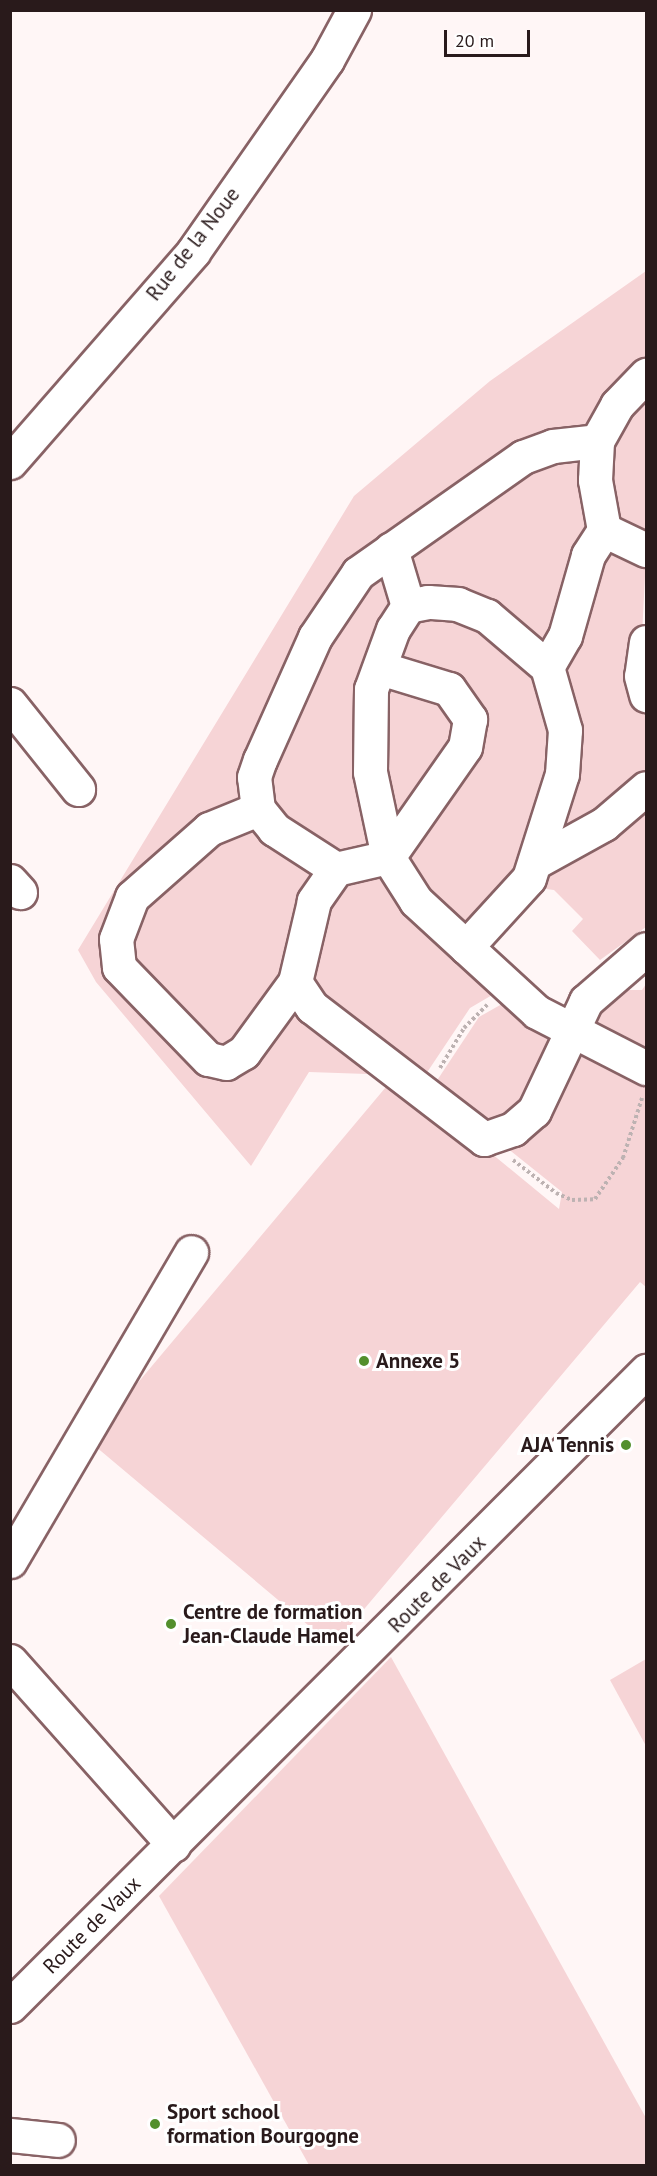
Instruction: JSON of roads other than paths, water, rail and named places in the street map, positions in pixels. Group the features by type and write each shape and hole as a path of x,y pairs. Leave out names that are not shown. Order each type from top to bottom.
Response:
{"street":[{"name":"Rue de la Noue","path":"10,462 193,252 327,60 354,10"},
{"path":"547,667 565,636 588,555 604,530 595,480 597,441 618,405 646,375"},
{"path":"336,869 274,829 258,809 254,777 315,637 358,573 523,457 553,446 597,441"},
{"path":"604,530 646,550"},
{"path":"391,549 408,606 371,689 368,740 388,857 410,894 514,990 645,1081"},
{"path":"408,606 442,602 471,608 547,667 560,699 565,752 537,861 515,899 466,947"},
{"path":"646,642 641,676 646,695"},
{"path":"258,809 209,828 149,880 122,917 116,954 130,985 208,1059 226,1064 244,1052 295,982 314,901 336,869 388,857 465,747 471,719 449,689 380,668"},
{"path":"10,704 78,789"},
{"path":"537,861 604,824 646,788"},
{"path":"295,982 312,1007 423,1089 484,1139 513,1129 534,1111 570,1030 586,1001 646,949"},
{"path":"10,1561 191,1252"},
{"name":"Route de Vaux","path":"10,2006 174,1845 646,1371"},
{"path":"10,1661 174,1845"},
{"path":"10,2135 58,2140"}],"place":[{"name":"Annexe 5","path":"364,1361"},
{"name":"AJA Tennis","path":"626,1445"},
{"name":"Centre de formation Jean-Claude Hamel","path":"171,1624"},
{"name":"Sport school formation Bourgogne","path":"155,2124"}]}
